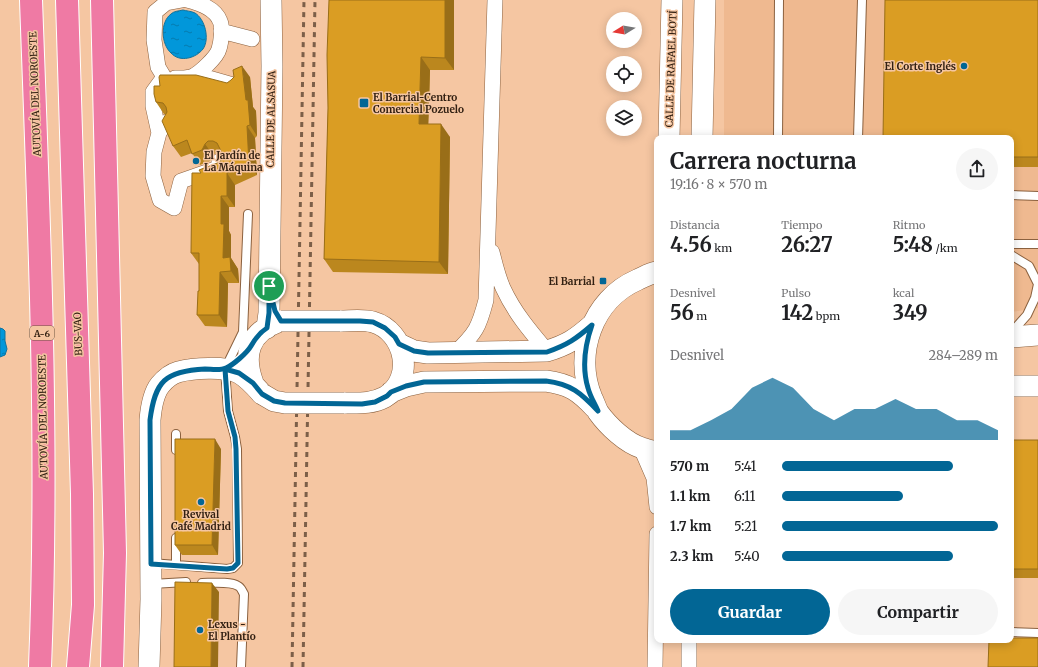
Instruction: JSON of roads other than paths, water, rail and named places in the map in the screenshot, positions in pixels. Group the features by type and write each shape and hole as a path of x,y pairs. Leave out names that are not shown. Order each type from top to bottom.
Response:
{"highway":[{"name":"AUTOVÍA DEL NOROESTE","path":"32,0 40,223 44,457 44,578 40,667"},
{"name":"BUS-VAO","path":"67,0 82,494 83,605 78,667"},
{"path":"102,0 115,552 112,667"}],"street":[{"path":"164,77 158,67 154,40 156,12 166,3 182,0"},
{"path":"187,0 200,3 211,10 220,21 221,31 219,50 199,71 191,76"},
{"name":"CALLE DE ALSASUA","path":"271,0 272,66 269,286 275,311 274,324"},
{"path":"455,353 475,332 481,321 486,300 495,0"},
{"name":"CALLE DE RAFAEL BOTÍ","path":"669,135 672,0"},
{"path":"702,135 706,0"},
{"path":"221,31 252,38"},
{"path":"672,45 677,56 678,63 677,135"},
{"path":"164,77 205,77 233,85"},
{"path":"164,77 153,92 153,106 162,128 154,152 153,176 160,200 174,208 181,181 221,167 219,161"},
{"path":"488,240 502,286 510,302 523,323 547,352"},
{"path":"598,411 588,387 584,362 588,336 592,325 599,312 611,297 626,285 654,272"},
{"path":"149,667 151,584 150,420 154,398 160,386 168,377 177,372 203,369 225,369 239,373 257,388 274,401 285,403 362,404 375,402 387,396 396,387 402,375 404,362 402,348 395,337 385,328 373,322 340,321 274,324 261,331 252,342 248,356 248,369 257,388"},
{"path":"399,344 414,351 428,353 547,352 564,346 577,338 592,325"},
{"path":"1014,337 1038,335"},
{"path":"225,369 238,360 251,347"},
{"path":"391,392 406,386 424,382 558,382 571,387 583,396 617,433 649,450 654,478"},
{"path":"1014,386 1038,386"},
{"path":"655,643 655,667"},
{"path":"689,643 689,667"}],"lane":[{"path":"666,0 672,24"},
{"path":"778,135 779,0"},
{"path":"858,135 862,0"},
{"path":"1014,195 1038,196"},
{"path":"151,564 227,569 233,568 238,563 236,449 235,437 228,411 225,369 242,332 248,214"},
{"path":"1014,244 1038,244"},
{"path":"1014,257 1029,266 1038,284 1035,298 1027,315 1014,330"},
{"path":"176,434 176,458"},
{"path":"176,527 176,565"},
{"path":"151,584 184,582 233,584 239,586 244,594 241,667"},
{"path":"1014,632 1038,633"}],"water":[{"path":"183,10 193,12 199,16 204,24 206,40 203,49 200,52 192,57 183,59 171,53 165,44 163,33 167,18 174,12"},
{"path":"0,328 5,331 7,349 5,355 0,357"}],"railway":[{"path":"292,667 304,0"},
{"path":"303,667 315,0"}],"place":[{"name":"El Corte Inglés","path":"964,66"},
{"name":"El Barrial-Centro Comercial Pozuelo","path":"364,103"},
{"name":"El Jardín de La Máquina","path":"196,161"},
{"name":"El Barrial","path":"603,281"},
{"name":"Revival Café Madrid","path":"201,502"},
{"name":"Lexus - El Plantío","path":"200,630"}]}
